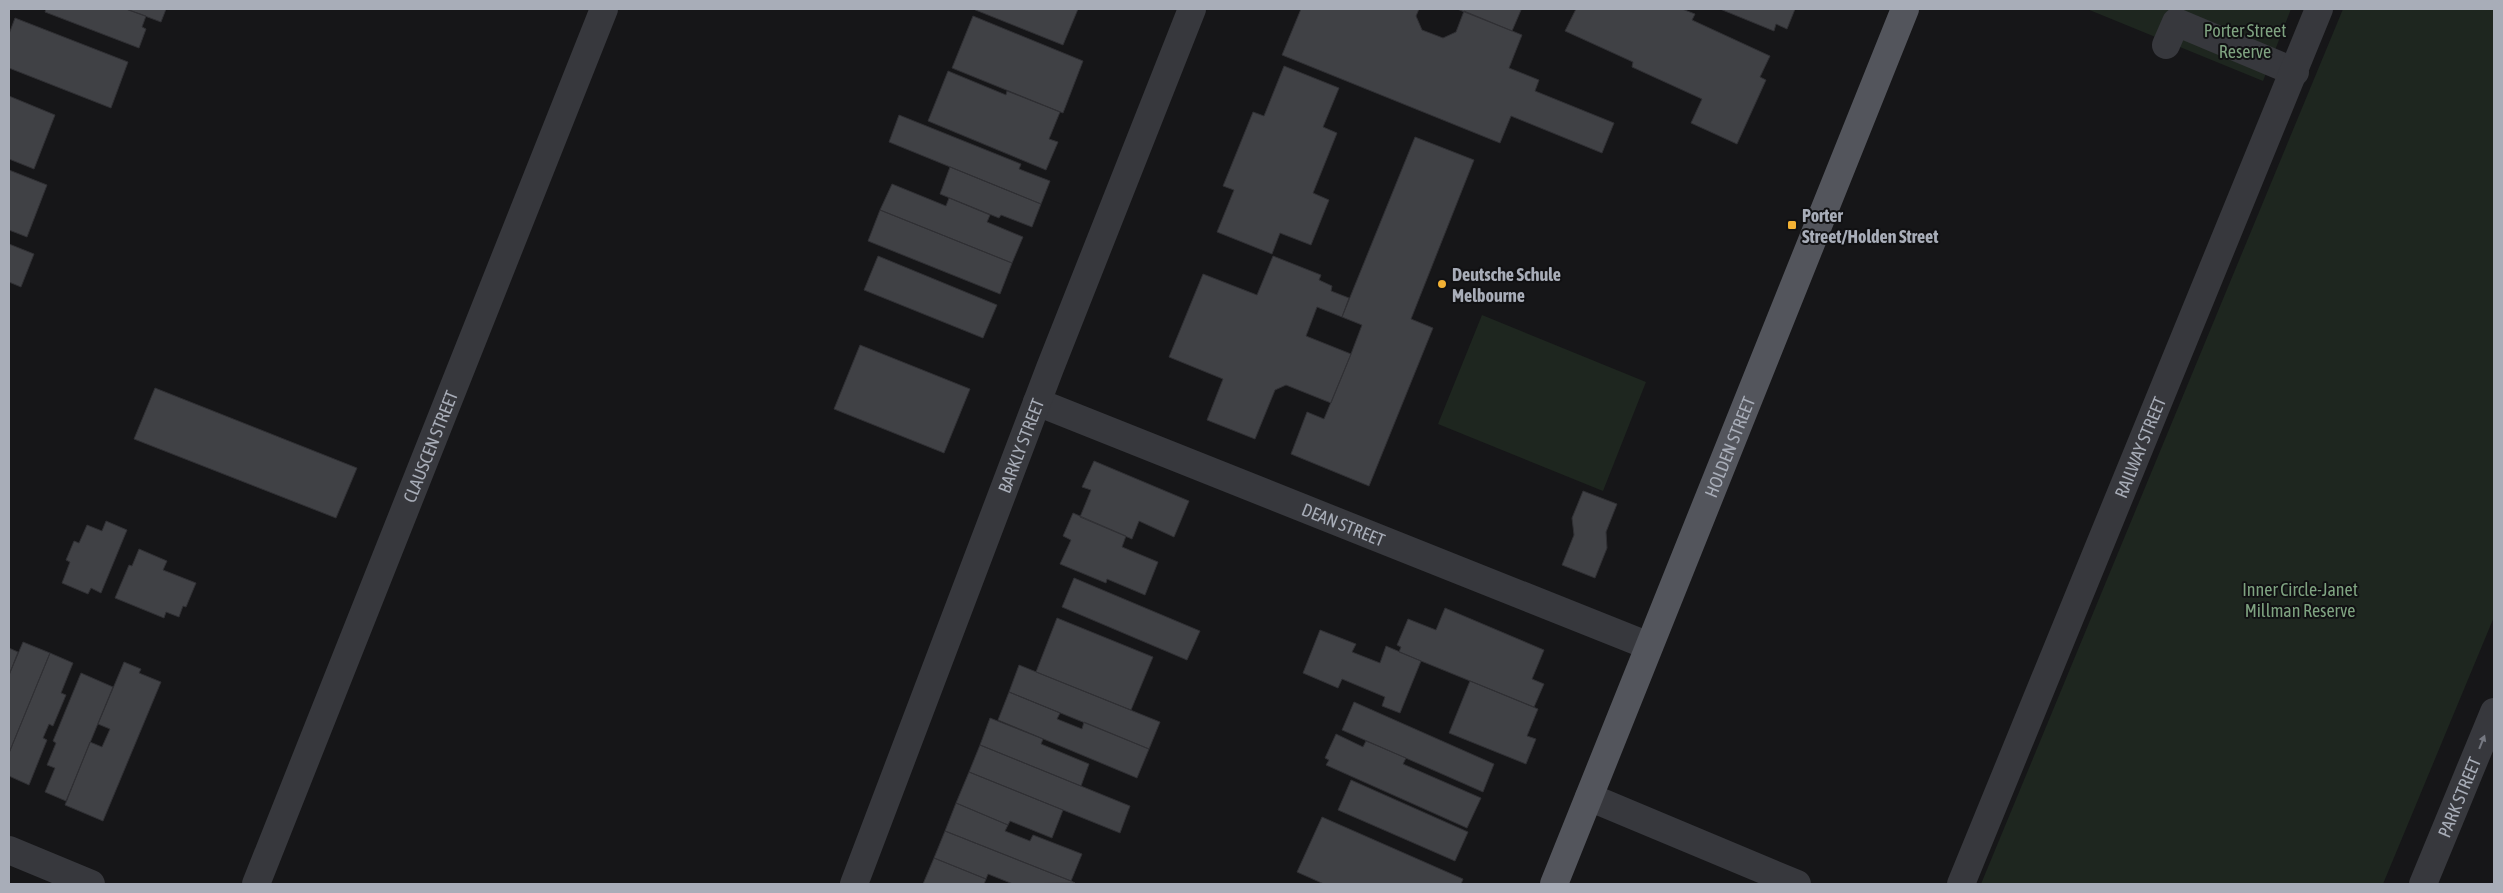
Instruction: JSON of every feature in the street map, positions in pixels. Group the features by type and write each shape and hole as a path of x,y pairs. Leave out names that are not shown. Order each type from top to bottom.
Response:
{"main road":[{"name":"HOLDEN STREET","path":"1554,884 1905,9"}],"street":[{"name":"CLAUSCEN STREET","path":"256,884 604,9"},
{"name":"BARKLY STREET","path":"854,884 1037,402 1192,9"},
{"name":"RAILWAY STREET","path":"1961,884 2320,9"},
{"path":"2166,45 2176,22 2294,72"},
{"name":"DEAN STREET","path":"1037,402 1649,646"},
{"name":"PARK STREET","path":"2424,884 2494,712"},
{"path":"1589,796 1797,884"},
{"path":"9,850 91,884"}],"green space":[{"name":"Porter Street Reserve","path":"2087,9 2291,9 2263,81"},
{"name":"Inner Circle-Janet Millman Reserve","path":"2343,9 2494,9 2494,617 2383,884 1981,884"},
{"path":"1482,315 1646,382 1603,491 1438,424"}],"building":[{"path":"46,9 126,9 146,16 142,27 146,29 139,48 45,12"},
{"path":"126,9 166,9 161,22"},
{"path":"973,9 1078,9 1063,45"},
{"path":"1301,9 1419,9 1416,16 1422,30 1443,38 1456,32 1464,11 1522,35 1509,68 1539,80 1535,91 1614,123 1602,153 1511,116 1500,143 1282,55"},
{"path":"1457,9 1518,9 1521,10 1512,31"},
{"path":"1576,9 1682,9 1695,14 1692,20 1770,56 1760,77 1766,80 1737,144 1691,123 1702,99 1632,67 1633,62 1565,31"},
{"path":"1720,9 1795,9 1787,29 1776,24 1774,31"},
{"path":"973,16 1083,61 1063,113 952,68"},
{"path":"15,18 128,62 111,108 9,68 9,34"},
{"path":"1284,66 1339,88 1323,127 1337,133 1313,193 1329,200 1311,245 1280,233 1272,254 1217,232 1234,190 1223,186 1253,112 1264,116"},
{"path":"948,71 1006,95 1007,91 1060,112 1049,139 1058,142 1046,170 928,121"},
{"path":"9,96 55,115 34,169 9,159"},
{"path":"899,115 1021,164 1019,169 1050,181 1041,204 889,142"},
{"path":"1415,137 1474,160 1411,319 1433,328 1369,486 1291,454 1307,412 1324,419 1351,354 1362,325 1342,317"},
{"path":"950,167 1041,204 1032,227 1001,215 999,218 940,194"},
{"path":"9,170 47,185 27,237 9,230"},
{"path":"892,184 946,206 949,198 990,215 987,222 1023,237 1012,263 880,210"},
{"path":"880,210 1012,263 1000,294 868,241"},
{"path":"9,244 34,254 21,287 9,282"},
{"path":"878,256 997,305 983,338 864,290"},
{"path":"1273,256 1321,275 1319,280 1332,286 1331,291 1349,298 1342,317 1317,307 1306,336 1351,354 1331,403 1286,385 1275,390 1255,439 1207,420 1223,379 1169,357 1203,274 1257,295"},
{"path":"860,345 970,389 944,453 834,409"},
{"path":"155,388 357,468 336,518 134,439"},
{"path":"1094,461 1189,501 1174,537 1139,521 1132,539 1080,517 1091,490 1082,487"},
{"path":"1583,491 1617,504 1606,532 1607,548 1595,578 1562,565 1574,535 1572,518"},
{"path":"1073,513 1126,536 1122,547 1158,562 1145,595 1107,579 1106,583 1060,564 1071,540 1063,536"},
{"path":"106,521 127,530 101,593 91,588 88,594 62,583 70,562 66,560 74,541 79,543 87,525 102,531"},
{"path":"139,549 167,561 163,570 196,583 186,607 183,606 179,617 166,612 164,618 115,598 129,565 132,566"},
{"path":"1074,578 1200,631 1187,660 1062,607"},
{"path":"1445,608 1544,650 1532,679 1544,684 1534,707 1399,652 1401,647 1397,645 1408,619 1436,630"},
{"path":"1057,618 1153,657 1131,710 1036,672"},
{"path":"1320,630 1356,644 1352,652 1380,663 1386,646 1421,661 1400,713 1382,706 1385,697 1342,679 1338,688 1303,673"},
{"path":"23,642 50,653 9,753 9,675"},
{"path":"9,648 18,652 9,675"},
{"path":"50,653 73,663 61,693 66,695 53,726 49,724 43,738 47,740 29,785 9,776 9,753"},
{"path":"124,662 141,669 139,673 161,682 103,821 65,805 90,742 102,747 110,729 98,724"},
{"path":"1019,665 1160,722 1149,749 1009,692"},
{"path":"81,673 113,687 66,801 45,792 55,768 47,765 56,743 53,741"},
{"path":"1470,681 1538,709 1527,736 1536,739 1526,764 1449,733"},
{"path":"1009,692 1060,713 1057,719 1082,729 1084,722 1149,749 1137,778 998,720"},
{"path":"1354,702 1494,764 1483,792 1342,730"},
{"path":"990,718 1043,739 1041,744 1089,764 1081,786 980,745"},
{"path":"1336,734 1363,747 1366,741 1406,758 1403,764 1481,798 1467,828 1326,765 1329,760 1325,758"},
{"path":"980,745 1130,806 1120,833 969,772"},
{"path":"969,772 1063,810 1052,838 1010,821 1008,825 956,803"},
{"path":"1351,780 1468,832 1455,861 1338,810"},
{"path":"956,803 1008,825 1005,831 1030,841 1033,835 1082,854 1071,881 945,831"},
{"path":"1322,817 1463,879 1461,884 1324,884 1297,872"},
{"path":"945,831 1075,883 1013,884 988,874 986,879 934,858"},
{"path":"934,858 986,879 984,884 923,884"}],"place":[{"name":"Porter Street/Holden Street","path":"1792,225"},
{"name":"Deutsche Schule Melbourne","path":"1442,284"}]}
